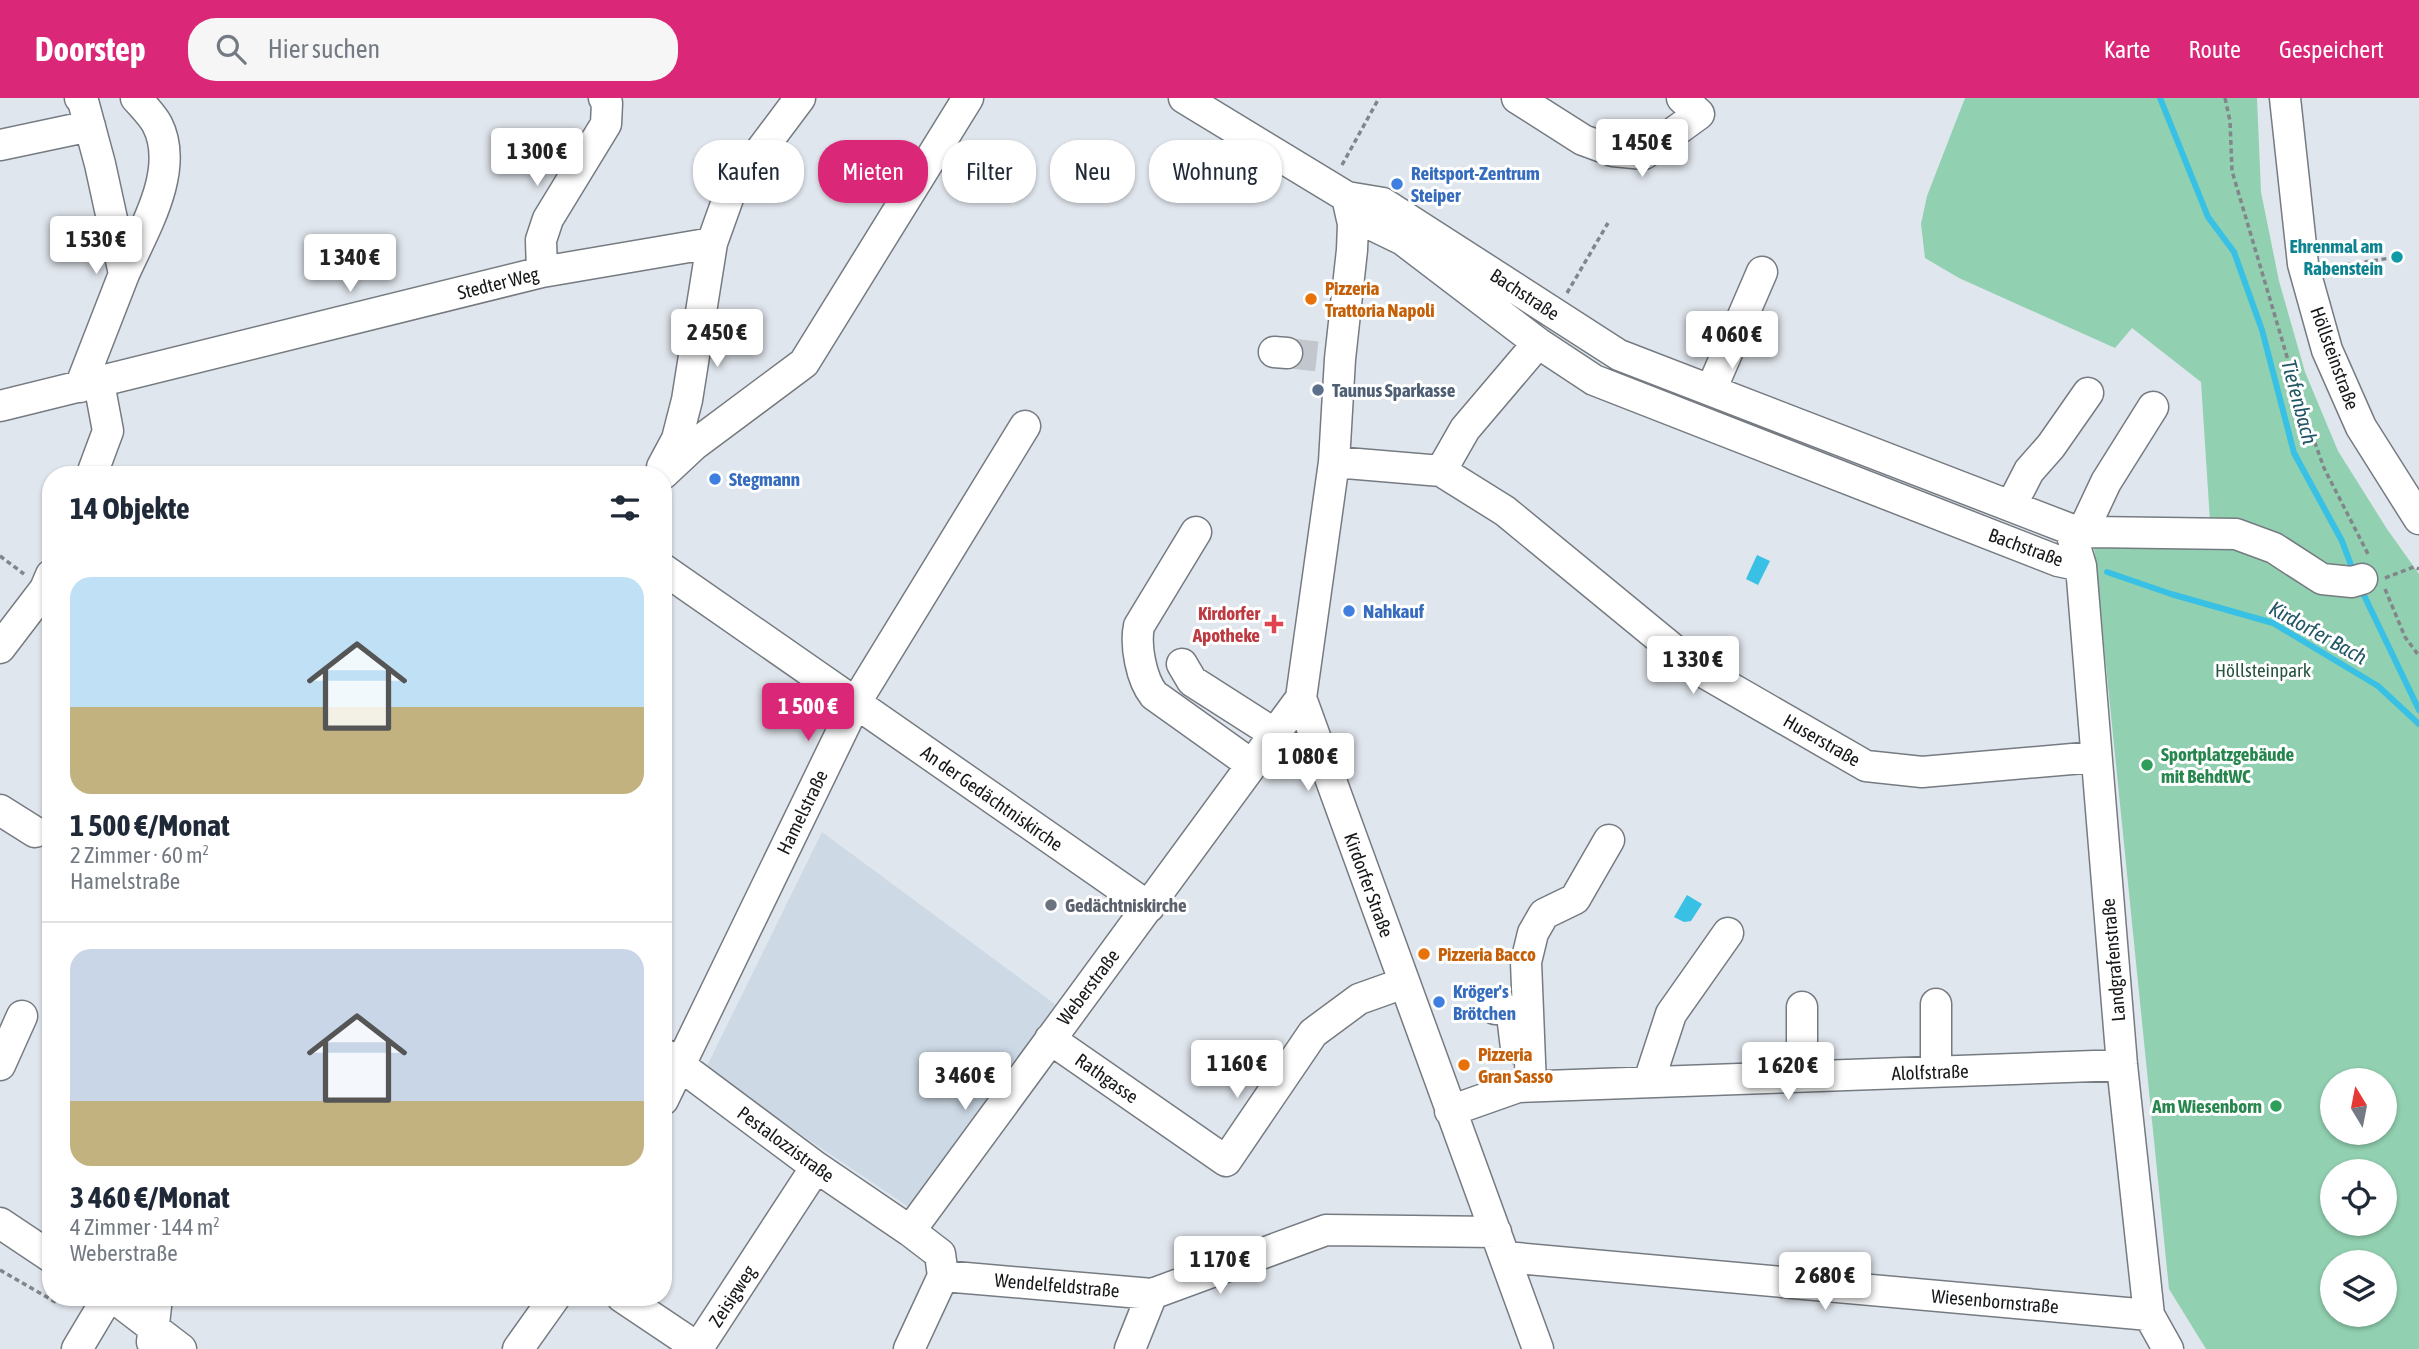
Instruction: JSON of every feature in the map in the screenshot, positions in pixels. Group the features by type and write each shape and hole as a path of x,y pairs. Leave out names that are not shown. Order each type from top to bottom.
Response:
{"street":[{"path":"95,466 108,431 90,385 124,274 162,186 166,152 157,123 136,98"},
{"path":"542,272 541,240 548,219 606,124 607,103 604,98"},
{"path":"665,466 677,439 687,400 712,243 732,190 800,98"},
{"path":"670,466 804,363 968,98"},
{"name":"Bachstraße","path":"1184,98 1339,191 1384,203 1619,355 2076,530 2081,566 2058,561 1594,380 1538,343 1403,240 1368,223 1339,191"},
{"path":"1517,98 1583,140 1613,151 1644,153 1699,114 1682,98"},
{"name":"Höllsteinstraße","path":"2285,98 2304,271 2328,350 2361,428 2419,519"},
{"path":"0,145 85,112 100,164 124,274"},
{"name":"Kirdorfer Straße","path":"1339,191 1353,224 1352,250 1331,358 1334,462 1301,698 1538,1349"},
{"name":"Stedter Weg","path":"0,407 542,272 712,243"},
{"path":"1711,390 1762,272"},
{"path":"1441,471 1465,429 1538,343"},
{"path":"2011,506 2029,471 2051,446 2088,393"},
{"path":"2076,530 2153,407"},
{"name":"Hamelstraße","path":"672,1059 856,702 1024,426"},
{"name":"Huserstraße","path":"1334,462 1441,471 1505,511 1696,668 1866,766 1922,772 2095,757"},
{"path":"2076,530 2236,534 2274,548 2322,579 2361,573"},
{"path":"1196,531 1139,626 1137,635 1144,673 1154,695 1252,765"},
{"name":"Landgrafenstraße","path":"2081,566 2122,1065 2149,1315 2168,1349"},
{"name":"An der Gedächtniskirche","path":"672,575 1149,907"},
{"path":"0,648 42,595"},
{"path":"1182,664 1192,681 1275,734"},
{"name":"Weberstraße","path":"910,1231 1301,698"},
{"path":"0,810 35,832"},
{"path":"1524,1086 1526,962 1533,933 1544,914 1575,899 1609,840"},
{"path":"1649,1081 1671,1014 1728,933"},
{"name":"Rathgasse","path":"1050,1039 1226,1161 1313,1033 1359,999 1404,983"},
{"path":"1936,1004 1936,1071"},
{"path":"1802,1007 1802,1076"},
{"path":"1495,1009 1505,1009 1512,1015 1524,1086"},
{"path":"0,1065 22,1016"},
{"name":"Pestalozzistraße","path":"672,1059 816,1167 910,1231"},
{"name":"Alolfstraße","path":"1450,1111 1524,1086 2122,1065"},
{"name":"Zeisigweg","path":"635,1306 698,1348 816,1167"},
{"path":"0,1223 42,1251"},
{"name":"Wendelfeldstraße","path":"943,1276 1152,1294 1326,1230 1501,1245"},
{"path":"909,1349 943,1276 940,1254 910,1231"},
{"name":"Wiesenbornstraße","path":"1501,1245 2149,1315"},
{"path":"1130,1349 1152,1294"},
{"path":"77,1349 105,1306"},
{"path":"120,1306 153,1338 181,1349"},
{"path":"153,1338 156,1306"},
{"path":"518,1349 549,1306"}],"path":[{"path":"1339,191 1379,98"},
{"path":"2225,98 2230,121 2232,171 2301,404 2361,573"},
{"path":"1555,313 1608,223"},
{"path":"2304,271 2397,257"},
{"path":"2419,569 2414,568 2381,580 2405,637 2419,656"},
{"path":"0,1269 42,1294"}],"shaded area":[{"path":"822,832 1059,1007 913,1210 705,1070"}],"green space":[{"name":"Höllsteinpark","path":"1965,98 2257,98 2261,192 2279,281 2305,372 2338,451 2419,574 2419,1349 2206,1349 2169,1289 2092,527 2210,521 2201,382 2132,328 2115,348 1959,278 1925,258 1921,224 1927,196"}],"water":[{"path":"1757,555 1770,561 1758,585 1746,579"},
{"path":"1687,895 1702,904 1691,921 1684,922 1674,917"}],"waterway":[{"name":"Tiefenbach","path":"2160,98 2208,217 2234,252 2262,330 2294,453 2342,541 2354,573"},
{"name":"Kirdorfer Bach","path":"2107,572 2171,594 2273,623 2378,686 2419,724"},
{"name":"Tiefenbach","path":"2361,589 2419,710"}],"tunnel":[{"path":"1287,353 1323,357"}],"place":[{"name":"Reitsport-Zentrum Steiper","path":"1397,184"},
{"name":"Ehrenmal am Rabenstein","path":"2397,257"},
{"name":"Pizzeria Trattoria Napoli","path":"1311,299"},
{"name":"Taunus Sparkasse","path":"1318,390"},
{"name":"Stegmann","path":"715,479"},
{"name":"Nahkauf","path":"1349,611"},
{"name":"Kirdorfer Apotheke","path":"1274,624"},
{"name":"Sportplatzgebäude mit BehdtWC","path":"2147,765"},
{"name":"Gedächtniskirche","path":"1051,905"},
{"name":"Pizzeria Bacco","path":"1424,954"},
{"name":"Kröger's Brötchen","path":"1439,1002"},
{"name":"Pizzeria Gran Sasso","path":"1464,1065"},
{"name":"Am Wiesenborn","path":"2276,1106"}]}
